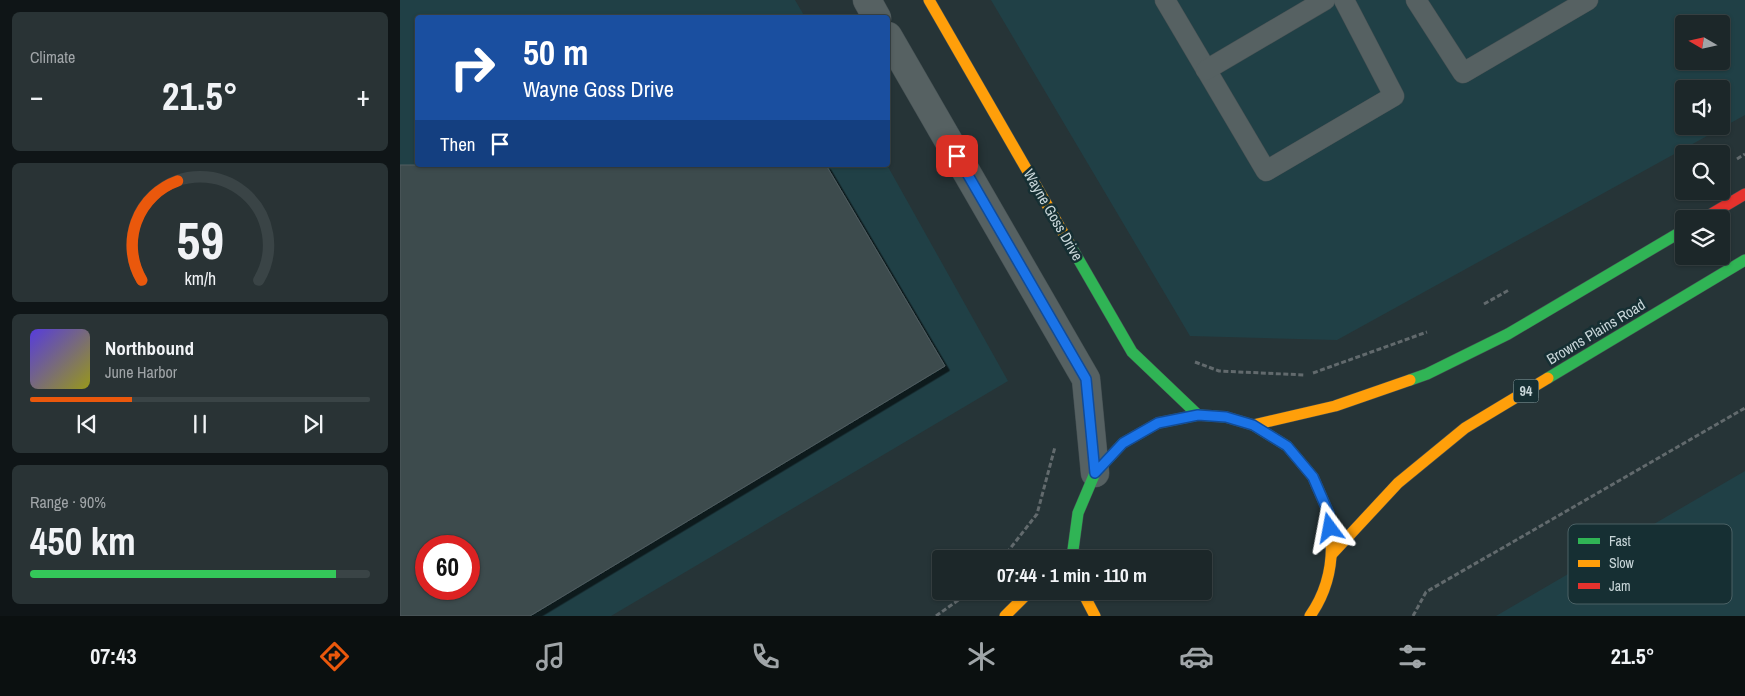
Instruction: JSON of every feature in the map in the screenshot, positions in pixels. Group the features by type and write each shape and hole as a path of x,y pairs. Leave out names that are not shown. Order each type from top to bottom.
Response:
{"main road":[{"name":"Wayne Goss Drive","path":"929,0 1132,352 1198,415"},
{"path":"1718,210 1745,194"},
{"path":"1253,425 1335,406 1427,374 1508,334 1675,235"},
{"name":"Browns Plains Road","path":"1332,554 1398,484 1464,428 1745,260"},
{"path":"1062,543 1078,513 1095,473 1123,443 1158,423 1198,415 1226,417 1253,425 1287,446 1313,477 1329,514 1332,554 1327,581 1315,612"},
{"path":"1073,550 1078,513"},
{"path":"1005,616 1021,600"},
{"path":"1087,600 1095,616"}],"street":[{"path":"867,0 875,15"},
{"path":"890,39 1086,379 1095,473"}],"lane":[{"path":"1165,0 1266,171 1394,96 1344,0"},
{"path":"1206,70 1300,6 1325,0"},
{"path":"1416,0 1463,73 1588,0"}],"path":[{"path":"1480,306 1514,286"},
{"path":"1194,361 1219,371 1305,375 1427,332"},
{"path":"1413,616 1426,592 1745,408"},
{"path":"1009,550 1037,514 1055,447 1055,439"},
{"path":"936,616 958,600"}],"shaded area":[{"path":"400,0 795,0 804,15 415,15 415,167 888,167 1008,381 611,616 400,616"},
{"path":"991,0 1745,0 1745,115 1730,123 1730,80 1675,80 1675,135 1709,135 1691,145 1675,145 1675,154 1337,340 1190,336"},
{"path":"1745,471 1745,616 1496,616 1568,574 1568,604 1732,604 1732,524 1654,524"}],"building":[{"path":"400,165 415,165 415,167 827,167 945,366 530,616 400,616"}],"traffic: fast":[{"path":"1410,380 1427,374 1508,334 1675,235"},
{"path":"1069,243 1132,352 1198,415"},
{"path":"1548,378 1745,260"},
{"path":"1073,550 1078,513 1095,473 1123,443 1158,423 1198,415 1226,417 1253,425 1287,446 1313,477 1329,514 1331,537"}],"traffic: slow":[{"path":"929,0 1069,243"},
{"path":"1332,554 1398,483 1465,428 1548,378"},
{"path":"1253,425 1335,406 1410,380"},
{"path":"1310,616 1316,607 1327,578 1331,558 1331,537"},
{"path":"1005,616 1021,600"},
{"path":"1087,600 1095,616"}],"traffic: jam":[{"path":"1718,210 1745,194"}],"route":[{"path":"957,156 1086,379 1095,473 1123,443 1158,423 1198,415 1226,417 1253,425 1287,446 1313,477 1329,514 1330,528"}]}
